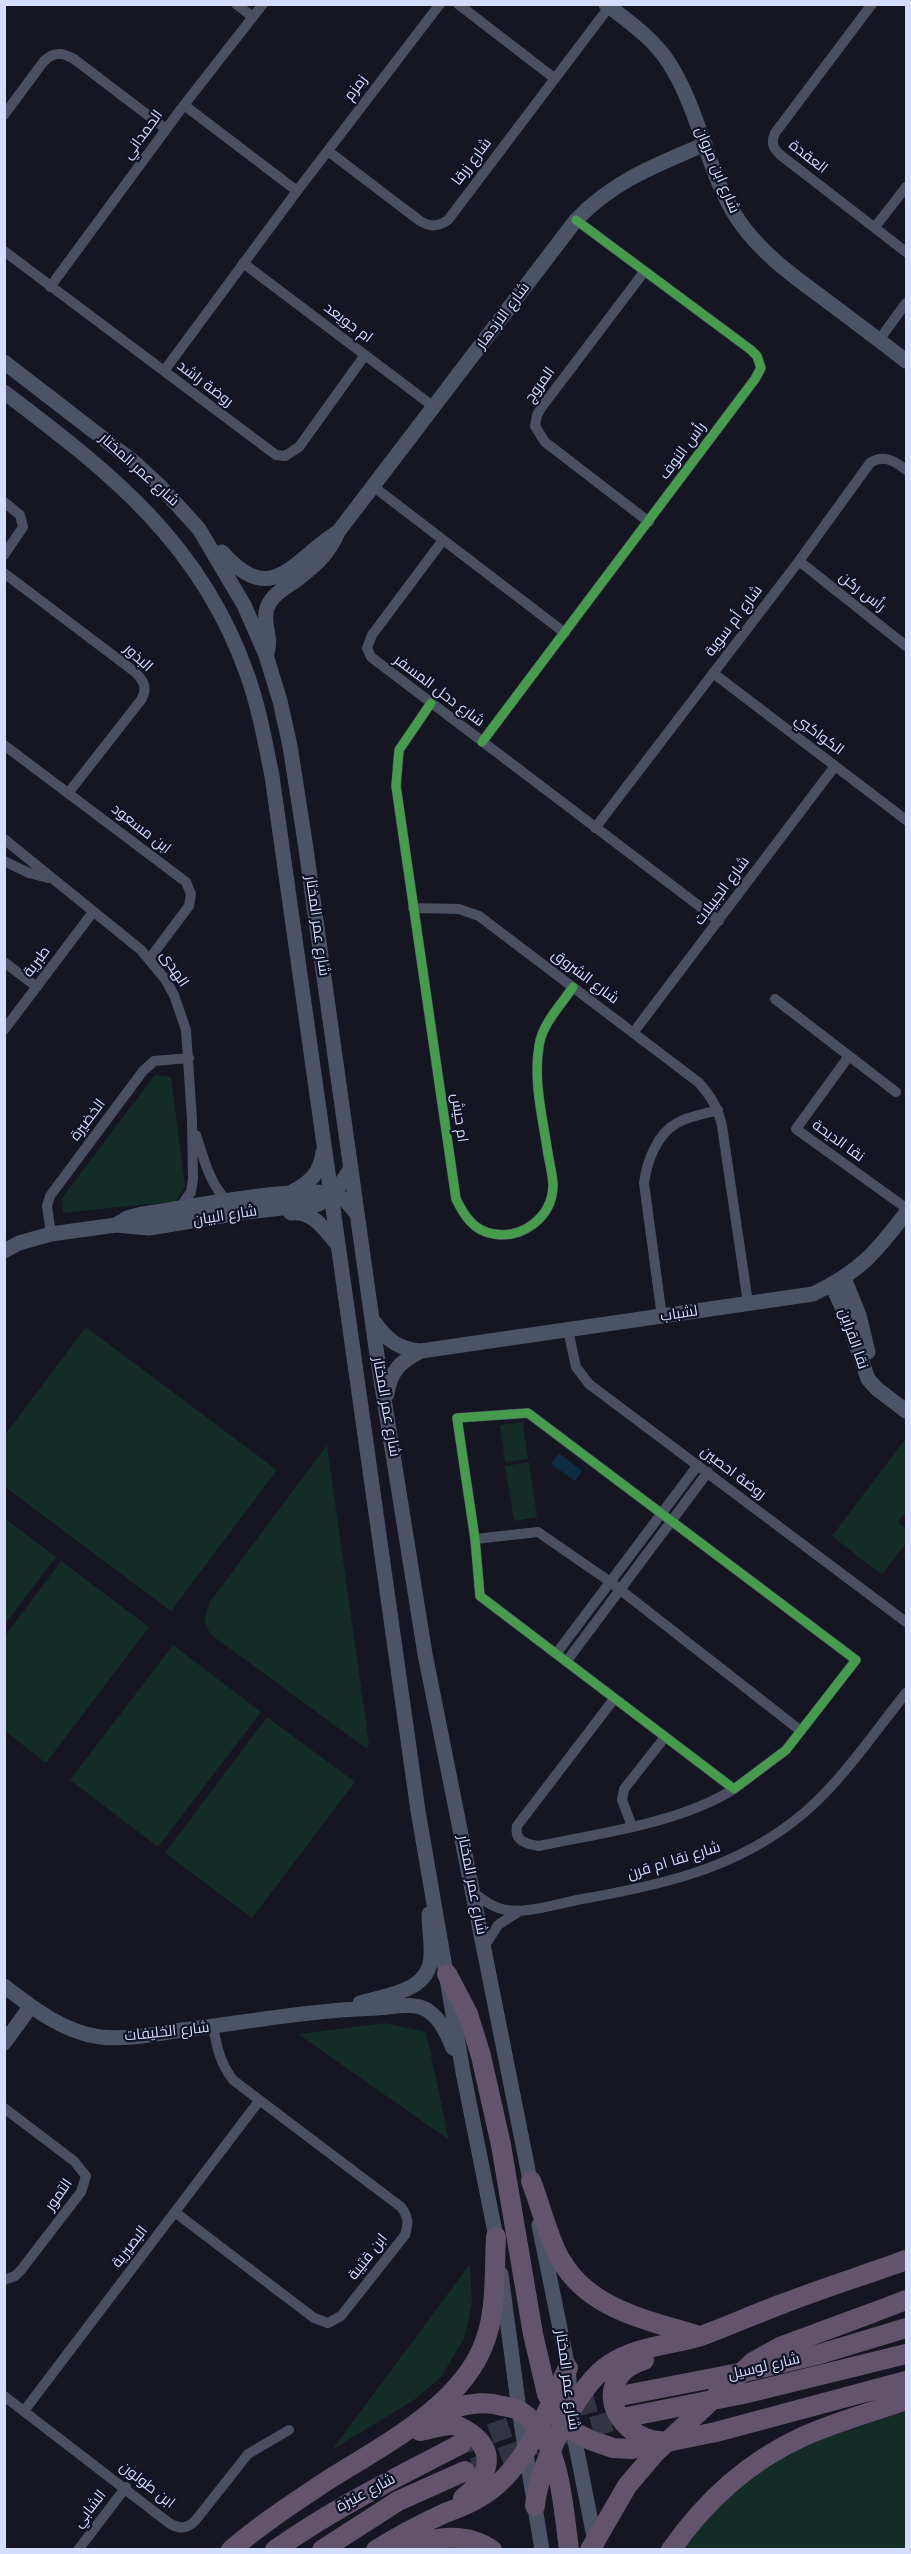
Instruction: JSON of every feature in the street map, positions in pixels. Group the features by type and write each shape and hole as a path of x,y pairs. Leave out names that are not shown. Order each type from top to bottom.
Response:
{"highway":[{"path":"447,1974 468,2014 482,2056 501,2145 533,2334 547,2394 552,2404 590,2440 613,2448 632,2449 674,2442 906,2381"},
{"path":"531,2181 562,2264 586,2290 611,2307 636,2318 699,2336"},
{"path":"404,2432 458,2387 480,2354 492,2311 496,2237"},
{"path":"535,2506 539,2478 551,2451 601,2371 611,2363 647,2349 699,2336 906,2260"},
{"path":"590,2550 627,2486 655,2452 753,2362 780,2347 906,2300"},
{"name":"شارع لوسيل","path":"620,2396 744,2373 820,2354 906,2328"},
{"path":"674,2442 650,2441 628,2429 617,2414 613,2401 615,2385 620,2375 629,2366 675,2343"},
{"name":"شارع لوسيل","path":"627,2417 743,2394 906,2354"},
{"path":"377,2549 442,2514 481,2497 494,2488 526,2449 552,2404 568,2368"},
{"path":"671,2550 684,2530 716,2495 734,2478 770,2453 804,2436 906,2400"},
{"path":"231,2550 315,2488 404,2432 441,2413 474,2404 497,2404 519,2410 538,2429 551,2451 569,2550"},
{"path":"404,2432 453,2425 464,2428 480,2441 484,2449 486,2465 482,2480 471,2492 442,2514"},
{"name":"شارع عنيزة","path":"275,2550 323,2516 461,2444"},
{"name":"شارع عنيزة","path":"322,2550 398,2501 465,2471"},
{"path":"377,2549 442,2536 461,2537 492,2550"}],"main road":[{"name":"شارع ابن مروان","path":"608,6 639,29 669,62 684,90 738,219 753,240 775,261 906,361"},
{"name":"شارع الازدهار","path":"266,655 270,638 265,618 269,603 332,547 338,532 576,220 594,201 616,186 705,144"},
{"name":"شارع عمر المختار","path":"4,362 135,463 184,511 206,540 244,605 266,655 290,746 357,1214 425,1654 568,2368 570,2422 597,2550"},
{"name":"شارع عمر المختار","path":"4,392 92,460 151,514 191,565 228,628 260,716 272,776 414,1785 463,2072 496,2237 519,2410 542,2550"},
{"name":"شارع الازدهار","path":"206,540 220,550 244,574 256,579 270,579 293,568 324,540 338,532"},
{"path":"290,1193 308,1184 314,1177 322,1162 324,1143"},
{"name":"شارع البيان","path":"4,1251 19,1243 51,1234 116,1225 149,1228 246,1212 319,1204 345,1179 351,1168"},
{"name":"شارع البيان","path":"116,1225 134,1216 179,1209 290,1193 331,1194"},
{"path":"331,1194 346,1201 357,1214"},
{"path":"246,1212 303,1213 318,1222 339,1246"},
{"name":"لشباب","path":"373,1320 385,1337 398,1347 421,1351 813,1294 838,1282 869,1260 906,1213"},
{"name":"نقا القراين","path":"838,1282 859,1315 875,1370 880,1378 906,1399"},
{"name":"نقا القراين","path":"838,1282 846,1316 868,1379 877,1389 906,1411"},
{"name":"لشباب","path":"386,1402 389,1381 396,1367 421,1351"},
{"name":"شارع الخليفات","path":"343,2009 413,1988 429,1969 432,1958 429,1868"},
{"name":"شارع الخليفات","path":"4,1986 55,2022 80,2033 101,2037 124,2037 213,2027 343,2009 413,2006 428,2010 446,2030 463,2072"},
{"path":"4,2043 31,2006"}],"street":[{"path":"236,4 253,17"},
{"name":"الحمداني","path":"50,286 184,105 263,4"},
{"name":"زمزم","path":"164,371 297,191 440,4"},
{"path":"458,4 554,78"},
{"name":"العقدة","path":"873,4 772,139 776,152 906,252"},
{"name":"شارع زرقا","path":"328,151 427,225 441,225 448,220 608,6"},
{"path":"4,115 44,61 58,53 74,59 166,129"},
{"path":"184,105 297,191"},
{"path":"875,227 906,187"},
{"name":"رأس النوف","path":"482,742 649,522 761,368 760,362 751,350 576,220"},
{"name":"روضة راشد","path":"4,251 268,451 285,456 298,447 364,355"},
{"name":"ام جويعد","path":"243,263 434,407"},
{"name":"المروج","path":"644,272 541,408 537,414 535,426 545,442 649,522"},
{"path":"879,340 906,303"},
{"name":"شارع أم سوية","path":"595,828 799,561 870,463 875,460 888,459 906,471"},
{"path":"374,487 565,633"},
{"path":"4,502 20,514 22,527 4,555"},
{"name":"شارع دحل المسفر","path":"443,540 372,635 367,648 375,661 719,921"},
{"name":"رأس ركن","path":"799,561 906,646"},
{"name":"البذور","path":"4,573 135,672 145,686 145,693 141,700 69,792"},
{"name":"الكواكبي","path":"713,673 906,820"},
{"name":"ام حيش","path":"431,703 402,746 396,770 396,786 456,1199 466,1218 480,1230 507,1235 524,1231 539,1220 548,1206 553,1185 536,1077 537,1059 539,1042 544,1029 573,987"},
{"name":"ابن مسعود","path":"4,745 186,882 190,888 189,906 150,958"},
{"name":"شارع الجبيلات","path":"633,1033 835,766"},
{"name":"الهدى","path":"4,839 150,958 165,978 181,1012 189,1058 193,1179 191,1192 179,1209"},
{"name":"الهدى","path":"4,861 29,873 51,879"},
{"name":"شارع الشروق","path":"413,908 448,908 469,911 479,916 699,1082 718,1110 724,1136 748,1302"},
{"name":"طبرية","path":"4,1030 93,912"},
{"path":"4,962 37,987"},
{"path":"775,999 896,1092"},
{"name":"نقا الديحة","path":"849,1056 796,1129 906,1208"},
{"name":"الخضيرة","path":"51,1234 47,1206 50,1196 143,1071 154,1061 189,1058"},
{"path":"662,1317 644,1182 646,1172 652,1151 671,1127 682,1121 718,1110"},
{"name":"الهدى","path":"192,1120 209,1175 215,1187 228,1202"},
{"name":"روضة احصين","path":"568,1330 576,1367 589,1384 906,1622"},
{"path":"614,1699 517,1826 516,1833 519,1839 526,1844 539,1846 632,1826 690,1810 721,1797 734,1789 786,1750 856,1660 528,1413 457,1419 475,1539 480,1596 734,1789"},
{"path":"556,1654 698,1465"},
{"path":"566,1662 708,1472"},
{"path":"475,1539 538,1532 609,1581 801,1731"},
{"name":"شارع نقا ام قرن","path":"474,1893 495,1907 508,1911 527,1909 628,1891 724,1863 752,1849 794,1821 817,1801 906,1693"},
{"path":"632,1826 622,1800 624,1789 665,1737"},
{"name":"شارع نقا ام قرن","path":"484,1947 489,1935 503,1921 527,1909"},
{"name":"ابن قتيبة","path":"176,2213 314,2318 328,2323 341,2316 405,2235 408,2219 401,2207 233,2080 224,2068 218,2053 213,2027"},
{"name":"البصيرية","path":"24,2411 259,2101"},
{"name":"التمور","path":"4,2108 74,2161 86,2176 81,2192 21,2270 15,2276 4,2280"},
{"name":"ابن طولون","path":"4,2396 126,2487 174,2526 188,2526 195,2521 248,2454 289,2430"},
{"name":"الشابي","path":"78,2550 126,2487"}],"green space":[{"path":"155,1075 171,1077 185,1186 176,1201 63,1213 62,1198"},
{"path":"86,1327 277,1470 171,1611 5,1487 5,1435"},
{"path":"523,1422 528,1459 505,1462 500,1425"},
{"path":"906,1438 906,1512 898,1522 906,1529 906,1543 882,1575 832,1536"},
{"path":"327,1445 369,1744 367,1749 210,1634 204,1619 210,1602"},
{"path":"529,1462 537,1517 514,1521 505,1466"},
{"path":"4,1518 56,1557 5,1624 4,1624"},
{"path":"61,1561 149,1627 46,1763 5,1731 5,1636"},
{"path":"173,1645 261,1712 158,1847 70,1780"},
{"path":"267,1717 355,1782 252,1918 165,1853"},
{"path":"385,2023 426,2032 449,2140 298,2034"},
{"path":"470,2264 472,2302 465,2337 441,2377 414,2400 332,2450"},
{"path":"906,2411 906,2549 683,2550 690,2538 738,2486 798,2447"}],"water":[{"path":"559,1453 582,1471 575,1481 551,1464"}],"tunnel":[{"path":"462,2444 552,2412 620,2396"},
{"path":"563,2435 627,2417"},
{"path":"473,2468 535,2445"}],"cycle path":[{"path":"482,742 761,368 757,356 751,350 576,220"},
{"path":"431,703 399,750 396,786 456,1199 462,1211 480,1230 505,1235 525,1229 542,1216 551,1197 553,1186 539,1100 537,1060 544,1030 573,987"},
{"path":"528,1413 856,1660 786,1750 734,1789 480,1596 475,1539 457,1418 528,1413"}]}
